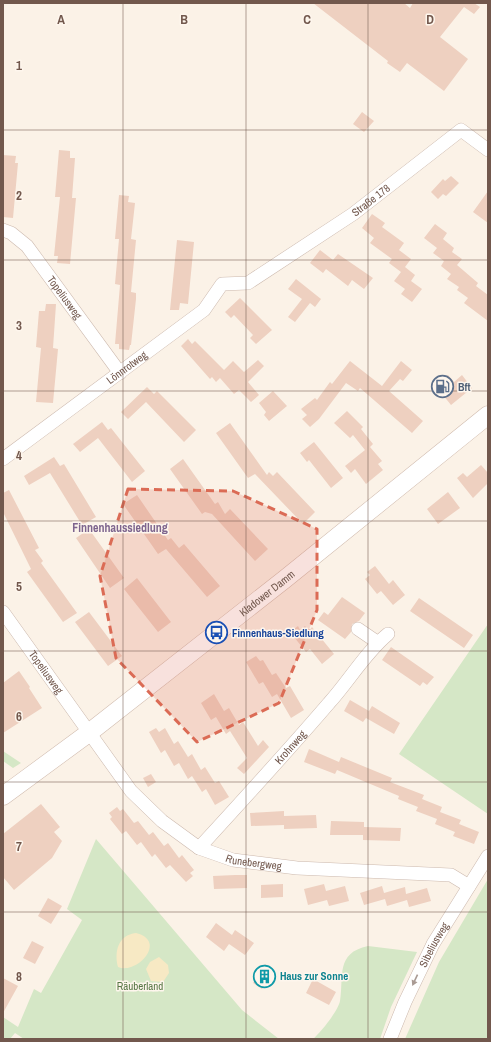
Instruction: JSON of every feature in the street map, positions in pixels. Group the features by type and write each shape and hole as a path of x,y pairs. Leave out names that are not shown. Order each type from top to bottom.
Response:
{"main road":[{"name":"Kladower Damm","path":"3,796 90,732 286,579 488,415"}],"street":[{"name":"Straße 178","path":"248,283 353,214 462,130 488,150"},
{"name":"Topeliusweg","path":"3,230 11,233 28,246 120,372"},
{"name":"Lönnrotweg","path":"3,459 204,310 222,284 248,283"},
{"name":"Topeliusweg","path":"3,612 90,732"},
{"path":"358,629 377,642"},
{"name":"Krohnweg","path":"199,848 326,707 377,642 388,634"},
{"name":"Runebergweg","path":"90,732 115,770 146,807 162,822 199,848 233,860 297,868 451,875 469,886"},
{"name":"Sibeliusweg","path":"390,1039 404,1002 433,944 488,856"}],"highlighted area":[{"path":"128,489 233,491 317,529 317,610 279,703 197,742 116,658 100,576"}],"green space":[{"path":"488,624 488,814 399,754"},
{"path":"3,751 21,763 13,768 3,761"},
{"name":"Räuberland","path":"96,839 242,1010 279,1039 24,1039 15,1033 10,1039 3,1039 3,1017 18,1027 34,989 41,993 82,920 67,909"},
{"path":"488,879 488,1039 405,1039 439,962"},
{"path":"368,946 417,952 391,1007 380,1039 313,1039 329,1021 339,1005 343,967 346,960 350,954 357,949"}],"sand":[{"path":"136,933 145,937 149,943 149,949 146,956 133,966 126,968 118,967 117,950 121,941 130,934"},
{"path":"159,957 168,965 169,973 163,982 151,981 146,969 150,962"}],"building":[{"path":"313,3 404,3 410,8 413,3 474,3 480,7 474,14 464,7 440,37 468,59 444,91 407,63 400,72"},
{"path":"362,112 374,121 364,132 353,124"},
{"path":"59,150 70,151 70,158 75,158 72,198 76,198 70,264 57,263 58,256 54,256 60,197 55,197"},
{"path":"3,155 16,156 15,163 18,163 13,218 3,217"},
{"path":"451,176 459,183 446,196 443,194 438,199 431,192 443,179 445,181"},
{"path":"488,191 488,223 473,212"},
{"path":"119,195 129,196 128,202 135,203 131,239 136,240 131,292 136,293 136,299 131,345 129,350 119,349 119,344 115,344 120,285 115,284 119,239 115,239"},
{"path":"372,214 385,223 382,227 404,243 399,250 411,259 405,267 415,275 411,281 422,289 412,302 401,294 405,289 394,281 401,272 389,263 392,259 370,243 374,238 362,228"},
{"path":"435,224 447,233 443,239 454,248 452,252 462,259 457,265 478,283 476,286 488,295 488,321 464,303 468,298 457,290 459,287 447,279 451,274 441,266 444,261 433,253 437,248 424,238"},
{"path":"177,240 194,242 188,304 180,303 179,310 170,310"},
{"path":"320,250 333,260 338,254 373,278 364,289 352,280 348,286 326,269 323,273 310,263"},
{"path":"296,279 321,299 315,307 310,303 295,322 288,317 302,299 288,289"},
{"path":"240,298 272,330 256,344 250,338 253,335 234,315 231,318 225,312"},
{"path":"46,304 56,304 53,348 58,349 53,403 36,402 41,348 36,347 39,311 45,311"},
{"path":"188,339 192,344 195,341 224,370 233,361 244,372 258,360 264,366 248,382 259,395 251,402 239,390 234,394 220,378 216,382 212,377 210,379 181,346"},
{"path":"350,361 382,386 401,361 412,370 403,381 400,379 389,391 423,421 412,433 360,388 358,391 346,383 319,419 310,427 302,419 307,415 301,409 315,398 317,400 330,382 332,384"},
{"path":"448,375 454,382 462,375 472,388 451,405 435,385"},
{"path":"147,387 154,394 157,391 196,430 184,442 146,402 128,419 121,412"},
{"path":"273,391 287,406 269,421 264,415 266,412 259,403"},
{"path":"347,411 363,427 361,429 373,444 370,447 382,461 378,464 383,470 366,484 355,469 351,473 345,466 365,450 353,435 350,438 334,423"},
{"path":"102,422 108,430 111,428 145,471 132,482 98,438 80,452 73,444"},
{"path":"230,423 267,475 269,472 273,476 277,472 315,512 303,524 255,474 248,478 216,433"},
{"path":"314,442 343,478 331,488 309,460 307,462 300,453"},
{"path":"54,457 60,466 64,464 96,517 82,525 50,473 29,485 24,476"},
{"path":"183,459 215,504 218,502 225,514 230,509 268,549 255,561 212,514 205,512 202,514 170,469"},
{"path":"481,465 488,473 488,483 473,498 457,478 463,473 467,477"},
{"path":"9,490 39,548 35,550 43,561 41,563 77,613 63,622 27,572 31,569 3,512 3,493"},
{"path":"448,492 460,508 438,524 427,509"},
{"path":"137,495 168,540 171,538 179,548 184,544 220,586 207,597 166,549 158,554 123,504"},
{"path":"89,529 124,578 110,588 76,538"},
{"path":"375,566 389,584 393,580 405,595 393,605 381,591 377,594 365,579 370,575 367,572"},
{"path":"137,578 171,622 158,632 124,589"},
{"path":"342,597 365,613 359,621 352,624 351,632 345,639 318,620 324,612 328,615"},
{"path":"419,598 473,635 464,648 410,611"},
{"path":"89,612 122,656 108,666 75,622"},
{"path":"298,626 300,630 305,626 309,631 312,627 334,654 322,664 310,649 306,652 290,632"},
{"path":"391,647 434,677 427,685 423,682 420,686 382,660"},
{"path":"256,656 260,661 263,660 272,675 276,673 286,688 290,686 304,710 291,718 277,694 272,697 263,682 259,684 246,662"},
{"path":"19,671 42,708 3,733 3,683"},
{"path":"214,694 224,711 229,708 239,725 243,722 258,746 263,740 269,747 244,774 237,768 247,758 230,731 226,734 216,717 211,720 201,703"},
{"path":"350,700 369,711 372,706 400,723 394,734 366,718 363,722 344,711"},
{"path":"156,728 159,732 165,728 174,744 178,741 188,757 192,754 201,770 205,767 215,783 219,781 229,797 215,805 206,789 202,792 192,776 188,779 179,763 174,766 165,750 161,753 149,732"},
{"path":"309,749 339,762 341,757 392,778 390,782 424,795 422,799 442,807 440,812 461,820 459,824 479,832 474,844 453,836 455,832 435,824 437,819 416,811 418,807 398,799 399,796 337,770 335,774 304,762"},
{"path":"151,774 156,782 148,787 143,778"},
{"path":"41,804 60,827 54,832 62,841 52,858 14,890 3,877 3,834"},
{"path":"117,807 120,811 123,809 134,823 138,821 149,835 153,832 164,846 168,843 179,858 182,855 194,870 190,873 193,876 186,882 170,865 166,868 155,854 152,857 141,842 137,845 126,831 122,834 110,819 112,817 109,813"},
{"path":"284,811 284,816 316,815 317,828 284,829 284,825 251,826 250,813"},
{"path":"331,821 364,822 364,827 401,828 400,841 363,840 363,835 330,835"},
{"path":"247,875 247,888 214,889 213,876"},
{"path":"283,884 283,897 261,898 261,885"},
{"path":"324,884 326,891 345,886 349,901 329,906 327,900 308,905 304,889"},
{"path":"382,886 384,893 405,887 406,894 427,888 431,901 409,907 407,900 387,906 385,899 364,905 360,893"},
{"path":"48,898 62,906 51,924 38,916"},
{"path":"216,923 232,935 235,930 254,943 245,955 229,944 224,951 206,937"},
{"path":"32,941 44,947 35,964 23,958"},
{"name":"Haus zur Sonne","path":"265,964 274,970 262,989 253,983"},
{"path":"3,978 18,986 3,1013"},
{"path":"313,979 336,992 329,1005 306,993"}],"place":[{"name":"Bft","path":"442,387"},
{"name":"Finnenhaus-Siedlung","path":"217,633"},
{"name":"Haus zur Sonne","path":"264,976"}],"district":[{"name":"Finnenhaussiedlung","path":"120,528"}]}
